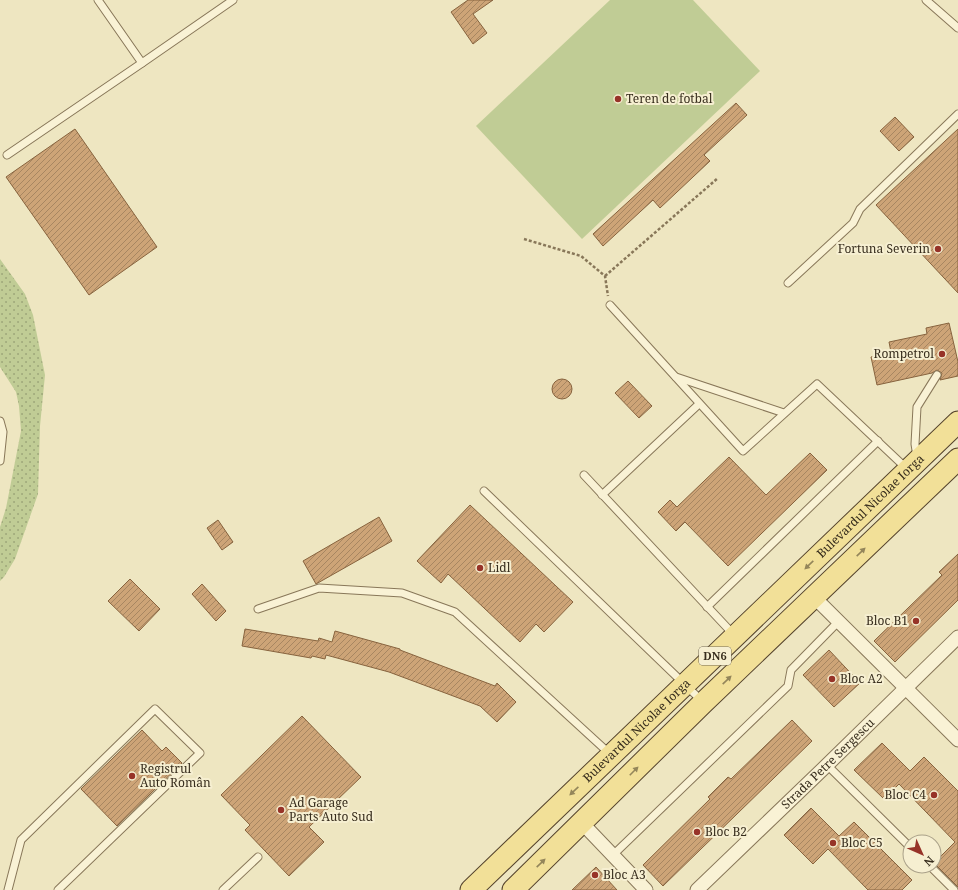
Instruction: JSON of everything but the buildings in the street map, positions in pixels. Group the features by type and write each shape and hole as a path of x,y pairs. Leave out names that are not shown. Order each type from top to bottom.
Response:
{"main road":[{"name":"Bulevardul Nicolae Iorga","path":"471,890 958,422"},
{"name":"DN6","path":"513,890 703,703 958,459"}],"street":[{"path":"814,597 958,740"},
{"name":"Strada Petre Sergescu","path":"697,890 958,637"},
{"path":"582,823 646,890"}],"lane":[{"path":"98,0 142,63"},
{"path":"7,155 233,0"},
{"path":"926,0 958,28"},
{"path":"788,283 853,222 860,209 958,114"},
{"path":"610,305 743,451 817,384 878,441 913,465 917,407 937,375"},
{"path":"675,377 784,413"},
{"path":"602,495 699,404"},
{"path":"0,421 3,432 0,461"},
{"path":"707,607 878,441"},
{"path":"584,475 735,637"},
{"path":"484,491 703,703"},
{"path":"258,609 319,588 402,593 456,612 612,756"},
{"path":"613,855 788,686 791,670 838,622"},
{"path":"8,890 20,840 155,708 200,753 58,890"},
{"path":"827,765 902,839"},
{"path":"223,890 258,857"},
{"path":"938,874 954,890"}],"path":[{"path":"606,276 718,178"},
{"path":"524,239 581,256 606,276 610,305"}],"green space":[{"name":"Teren de fotbal","path":"610,0 693,0 760,71 582,239 476,126"},
{"path":"0,259 25,294 33,315 45,375 40,426 38,494 15,559 0,581 0,527 6,508 21,431 16,392 0,367"}],"place":[{"name":"Teren de fotbal","path":"618,99"},
{"name":"Fortuna Severin","path":"938,249"},
{"name":"Rompetrol","path":"942,354"},
{"name":"Lidl","path":"480,568"},
{"name":"Bloc B1","path":"916,621"},
{"name":"Bloc A2","path":"832,679"},
{"name":"Registrul Auto Român","path":"132,776"},
{"name":"Bloc C4","path":"934,795"},
{"name":"Ad Garage Parts Auto Sud","path":"281,810"},
{"name":"Bloc B2","path":"697,832"},
{"name":"Bloc C5","path":"833,843"},
{"name":"Bloc A3","path":"595,875"}]}
